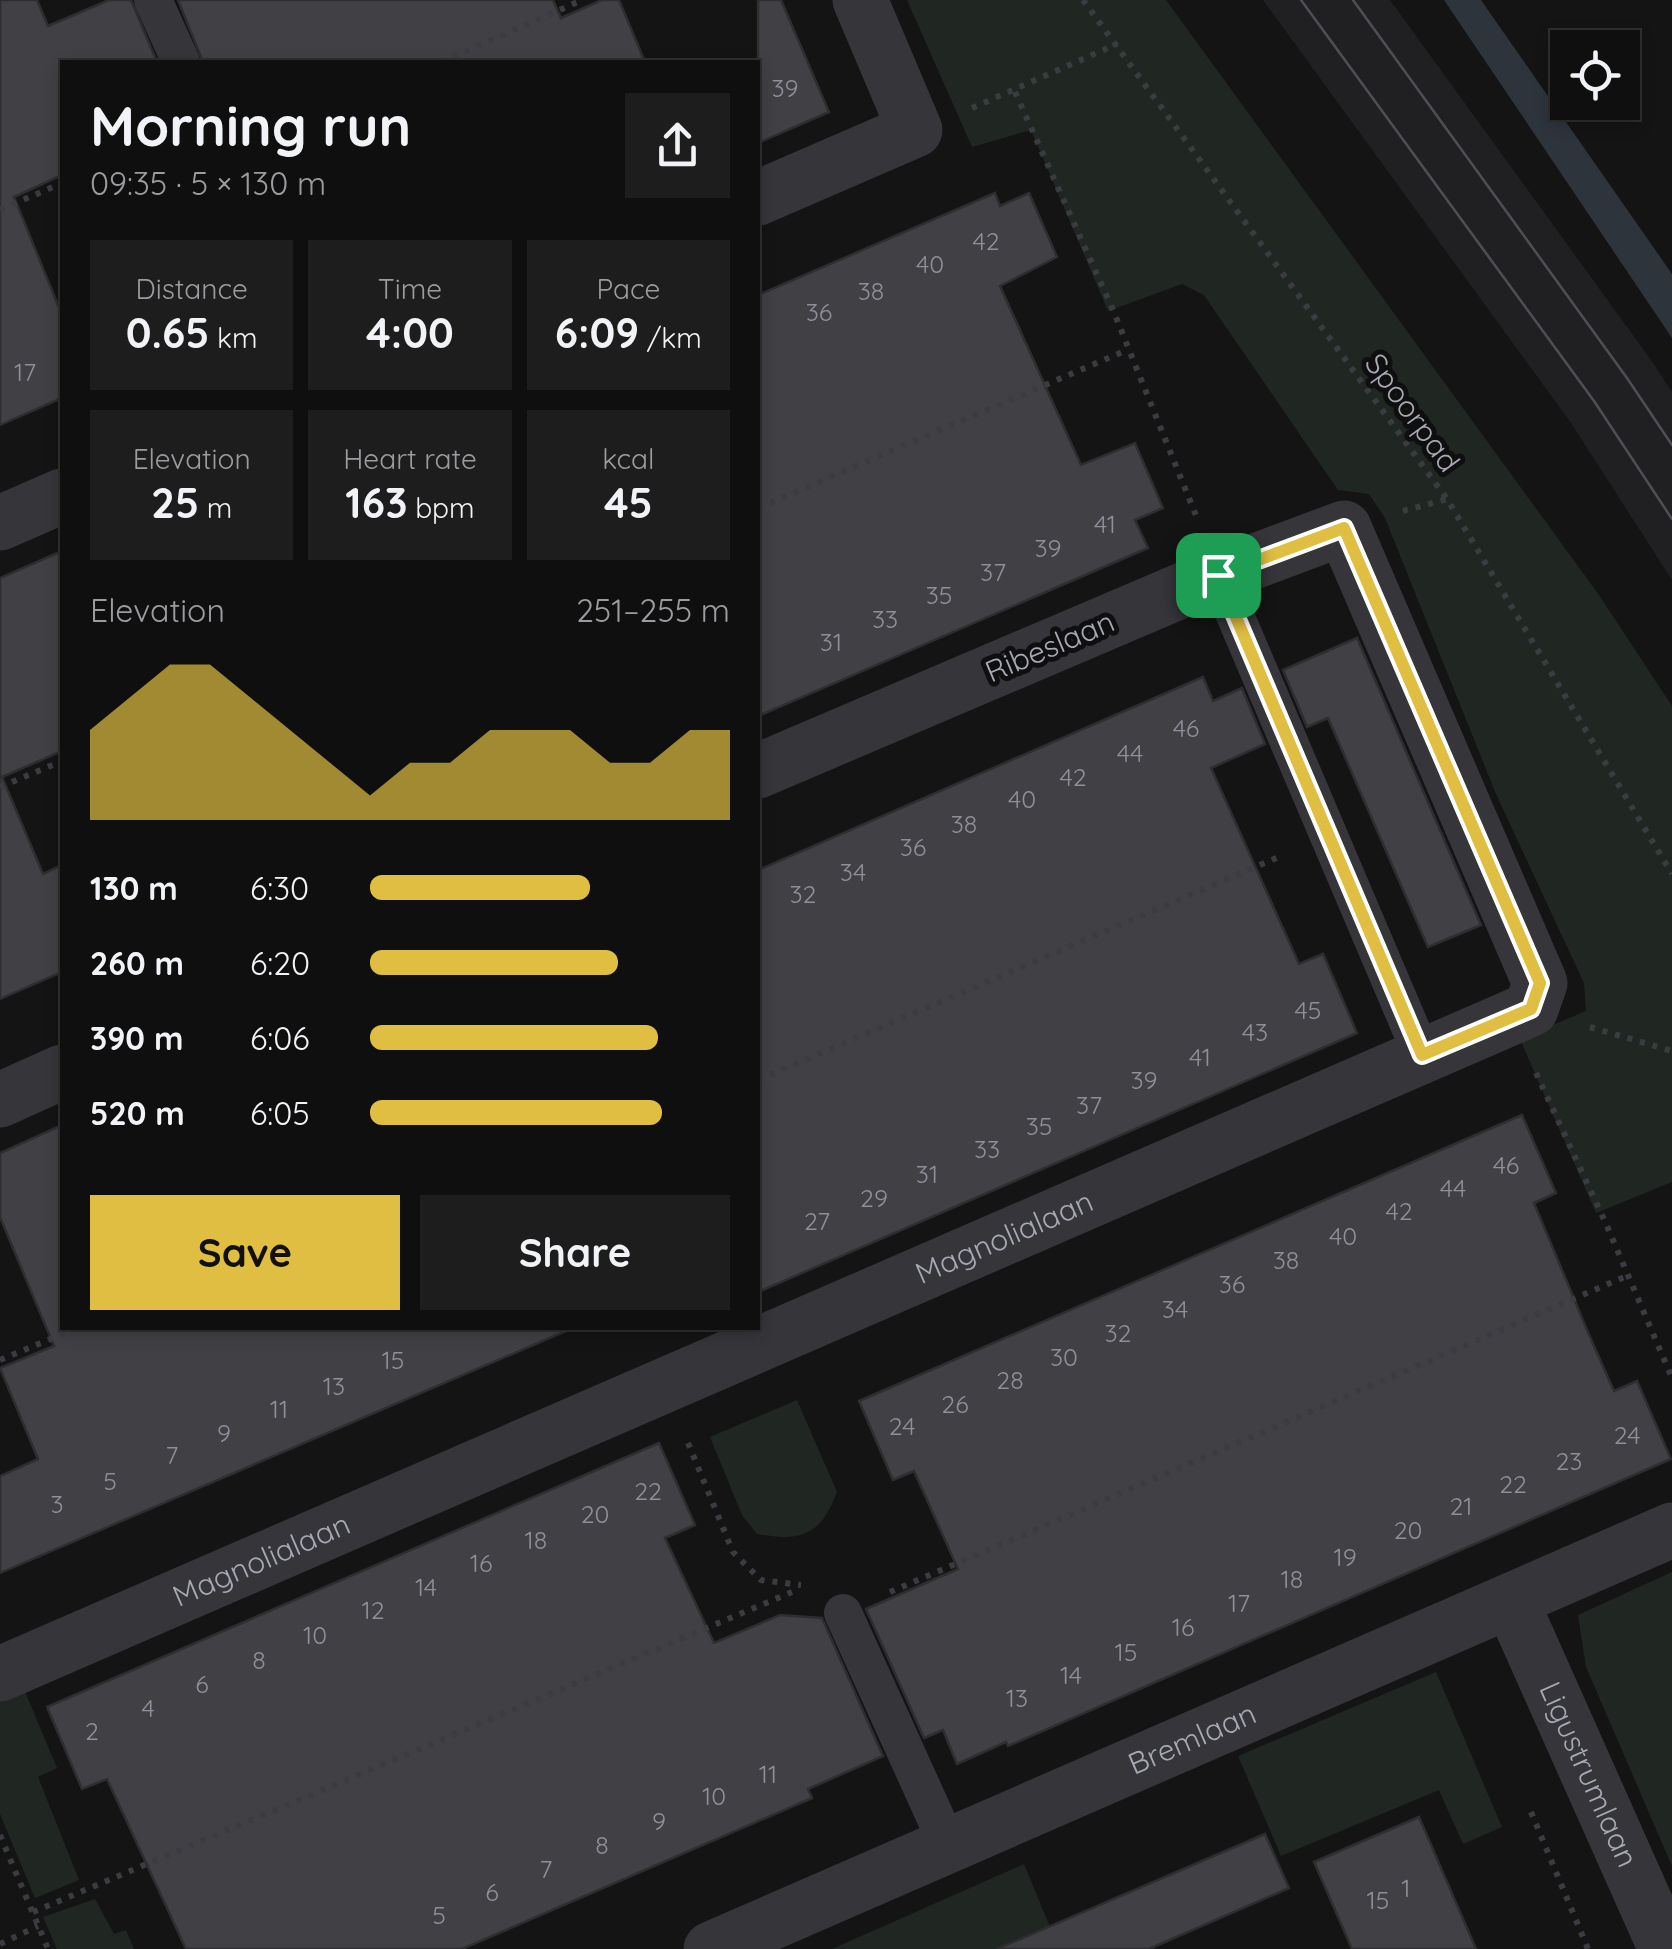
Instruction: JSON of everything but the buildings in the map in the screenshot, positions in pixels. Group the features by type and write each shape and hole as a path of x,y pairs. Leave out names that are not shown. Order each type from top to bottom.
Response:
{"street":[{"path":"760,197 915,130 860,0"},
{"path":"0,523 60,497"},
{"name":"Ribeslaan","path":"760,770 1218,575 1344,528 1540,983 1521,1013"},
{"name":"Magnolialaan","path":"0,1674 1521,1013"},
{"path":"0,1100 60,1073"},
{"name":"Bremlaan","path":"724,1946 947,1843 1672,1530"},
{"name":"Ligustrumlaan","path":"1511,1602 1666,1949"}],"lane":[{"path":"153,0 179,60"},
{"path":"1218,575 1422,1055"},
{"path":"843,1613 947,1843"}],"path":[{"path":"446,60 582,0"},
{"name":"Spoorpad","path":"1083,0 1447,499 1672,874"},
{"path":"915,130 1015,92 1118,44"},
{"path":"1015,92 1113,310 1218,575"},
{"path":"0,210 60,184"},
{"path":"760,507 1127,350"},
{"path":"0,788 60,763"},
{"path":"760,1079 1329,836"},
{"path":"1521,1013 1672,1051"},
{"path":"1521,1013 1672,1378"},
{"path":"843,1613 1628,1275"},
{"path":"0,1360 72,1330"},
{"path":"33,1912 807,1586 761,1580 733,1552 664,1386"},
{"path":"0,1834 48,1949"},
{"path":"0,1944 38,1926"}],"shaded area":[{"path":"907,0 1166,0 1599,595 1672,706 1672,1182 1596,1213 1520,1039 1586,1011 1584,983 1496,794 1385,518 1369,494 1338,490 1204,295 1182,284 1108,311 1031,130 972,147"},
{"path":"1263,0 1390,0 1651,360 1672,392 1672,580 1571,423"},
{"path":"1444,0 1481,0 1550,99 1550,120 1565,120 1672,274 1672,338"},
{"path":"797,1400 837,1492 824,1518 808,1532 786,1537 757,1534 742,1515 710,1437"},
{"path":"1672,1572 1672,1866 1586,1667 1578,1615"},
{"path":"1436,1672 1502,1827 1463,1844 1439,1790 1281,1856 1238,1756"},
{"path":"24,1689 57,1768 38,1777 79,1880 35,1898 0,1814 0,1699"},
{"path":"1024,1864 1059,1949 832,1949"},
{"path":"95,1899 114,1934 126,1930 134,1949 57,1949 43,1917"}],"tram line":[{"path":"1301,0 1594,401 1672,519"},
{"path":"1353,0 1672,445"}],"route":[{"path":"1344,528 1540,983 1531,1009 1422,1055 1218,575 1344,528"}]}
